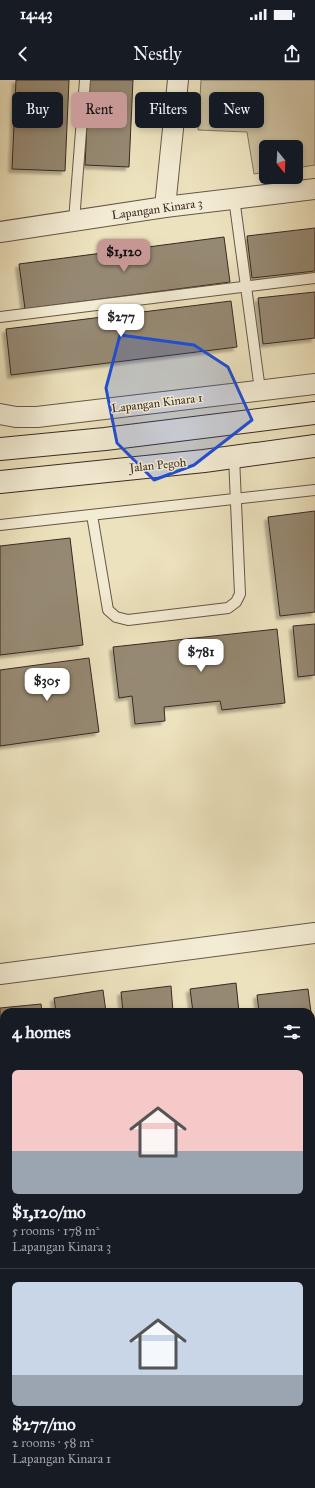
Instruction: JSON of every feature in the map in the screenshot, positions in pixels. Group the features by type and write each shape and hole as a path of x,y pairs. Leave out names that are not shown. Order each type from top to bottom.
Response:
{"street":[{"path":"165,207 178,80"},
{"name":"Lapangan Kinara 3","path":"0,232 165,207 315,189"},
{"name":"Lapangan Kinara 1","path":"0,414 16,417 37,417 315,384"},
{"path":"0,449 105,439 315,413"},
{"name":"Jalan Pegoh","path":"0,482 234,457 315,446"},
{"path":"0,974 315,933"}],"lane":[{"path":"74,221 85,80"},
{"path":"234,198 260,390"},
{"path":"0,317 315,278"},
{"path":"92,515 108,610 116,617 128,620 228,608 236,602 240,594 234,457"},
{"path":"0,525 315,490"}],"highlighted area":[{"path":"120,335 194,345 228,367 252,420 194,465 154,480 117,443 106,388"}],"shaded area":[{"path":"201,80 315,80 315,165 303,167 303,140 259,140 259,173 254,174 247,132 198,130 198,128 201,128"}],"building":[{"path":"16,80 69,80 65,171 12,169 14,128 63,128 63,92 15,92"},
{"path":"89,80 133,80 129,167 85,165 87,128 127,128 127,92 88,92"},
{"path":"315,228 315,271 252,278 247,236"},
{"path":"224,237 230,282 25,309 19,264"},
{"path":"315,292 315,338 263,344 258,298"},
{"path":"231,301 237,347 11,375 6,329"},
{"path":"315,511 315,612 280,616 268,517"},
{"path":"70,538 83,645 0,655 0,546"},
{"path":"315,624 315,675 298,677 293,626"},
{"path":"277,629 285,703 222,710 220,701 164,707 165,721 135,724 132,696 119,698 113,647"},
{"path":"89,658 99,732 0,746 0,670"},
{"path":"236,983 239,1008 192,1008 190,989"},
{"path":"171,986 173,1008 123,1008 121,992"},
{"path":"308,989 310,1008 259,1008 257,995"},
{"path":"103,990 105,1008 55,1008 54,998"},
{"path":"41,1004 42,1008 0,1008"}]}
